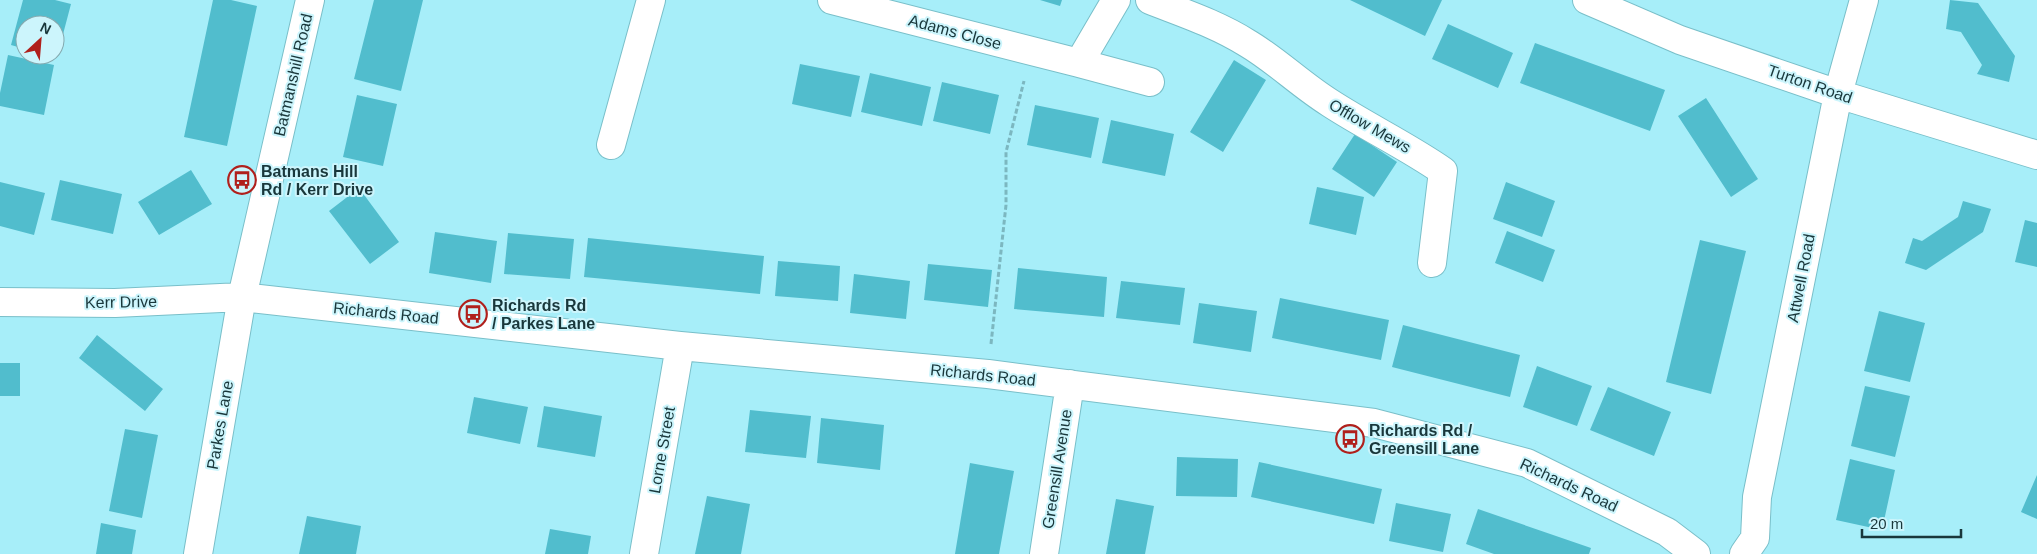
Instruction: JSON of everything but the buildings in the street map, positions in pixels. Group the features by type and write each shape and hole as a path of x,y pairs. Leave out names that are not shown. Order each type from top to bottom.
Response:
{"street":[{"name":"Batmanshill Road","path":"242,297 310,0"},
{"path":"611,145 651,0"},
{"name":"Adams Close","path":"832,0 1150,82"},
{"path":"1079,63 1116,0"},
{"name":"Offlow Mews","path":"1150,0 1220,28 1248,43 1319,96 1370,128 1418,153 1444,171 1432,263"},
{"name":"Turton Road","path":"1587,0 1680,40 1838,94 2037,155"},
{"name":"Attwell Road","path":"1744,554 1756,538 1757,497 1838,94 1864,0"},
{"name":"Kerr Drive","path":"0,302 115,303 242,297"},
{"name":"Richards Road","path":"242,297 680,346 988,374 1374,423 1527,463 1667,532 1696,554"},
{"name":"Parkes Lane","path":"198,554 242,297"},
{"name":"Lorne Street","path":"644,554 680,346"},
{"name":"Greensill Avenue","path":"1044,554 1070,384"}],"path":[{"path":"988,374 1006,205 1006,152 1032,52"}],"place":[{"name":"Batmans Hill Rd / Kerr Drive","path":"242,180"},
{"name":"Richards Rd / Parkes Lane","path":"473,314"},
{"name":"Richards Rd / Greensill Lane","path":"1350,439"}]}
